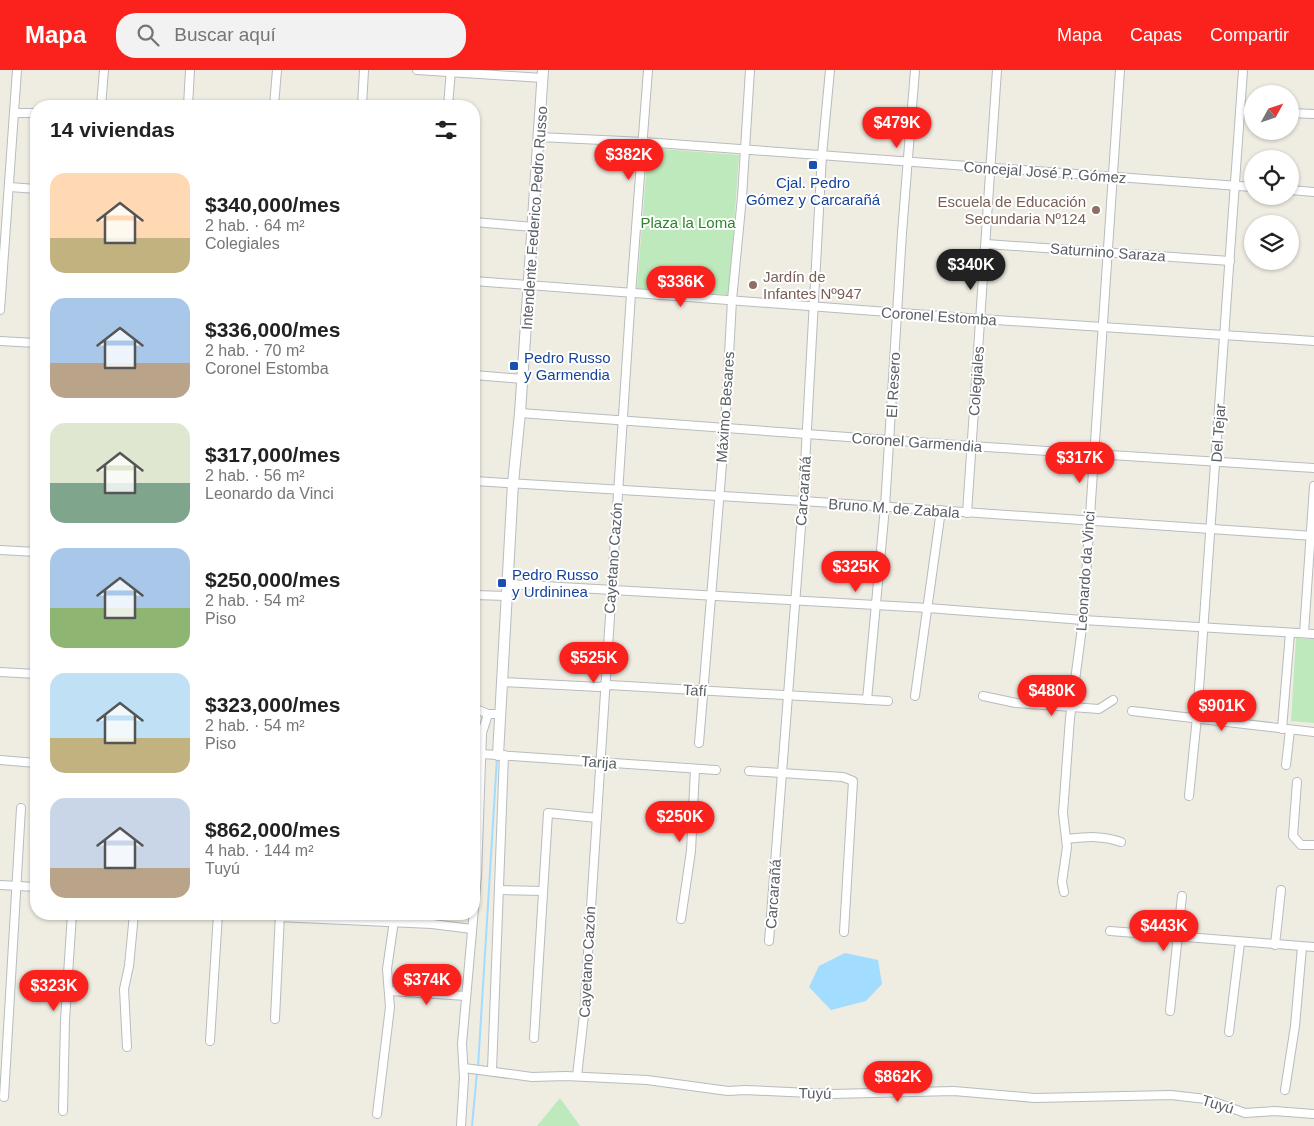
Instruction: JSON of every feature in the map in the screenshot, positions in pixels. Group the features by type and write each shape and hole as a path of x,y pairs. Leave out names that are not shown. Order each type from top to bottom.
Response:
{"street":[{"path":"0,310 5,192 17,70"},
{"path":"102,100 104,70"},
{"path":"188,100 190,70"},
{"path":"274,100 277,70"},
{"path":"362,100 364,70"},
{"path":"417,70 543,74"},
{"name":"Cayetano Cazón","path":"577,1076 583,1031 611,589 648,70"},
{"name":"Máximo Besares","path":"699,743 725,428 732,300 746,150 750,70"},
{"name":"Carcarañá","path":"769,941 803,501 822,155 830,70"},
{"name":"El Resero","path":"867,700 885,507 915,70"},
{"name":"Colegiales","path":"967,513 997,70"},
{"name":"Leonardo da Vinci","path":"1064,892 1062,882 1066,839 1063,813 1072,707 1083,620 1120,70"},
{"name":"Del Tejar","path":"1188,796 1197,717 1225,335 1233,186 1243,70"},
{"path":"449,100 451,71"},
{"name":"Intendente Federico Pedro Russo","path":"501,755 501,682 513,483 520,413 543,74"},
{"path":"1240,110 1244,110"},
{"path":"14,113 30,114"},
{"path":"1299,113 1314,114"},
{"name":"Concejal José P. Gómez","path":"539,137 644,142 1244,187"},
{"path":"5,192 30,190"},
{"path":"1299,191 1314,192"},
{"path":"480,223 533,227"},
{"name":"Saturnino Saraza","path":"986,244 1230,261"},
{"name":"Coronel Estomba","path":"480,281 981,319 1314,341"},
{"path":"0,341 30,343"},
{"path":"480,376 522,379"},
{"name":"Coronel Garmendia","path":"520,413 890,441 1314,468"},
{"name":"Bruno M. de Zabala","path":"480,481 941,510 1312,536"},
{"path":"1304,633 1314,486"},
{"path":"915,696 941,510"},
{"path":"0,550 30,552"},
{"path":"508,584 928,608 1083,620 1314,634"},
{"path":"480,595 507,596"},
{"path":"1286,765 1290,633"},
{"path":"0,672 30,674"},
{"name":"Tafí","path":"501,682 702,690 888,701"},
{"path":"983,696 1016,703 1099,710 1113,700"},
{"path":"480,711 488,714 500,714"},
{"path":"1132,711 1314,732"},
{"path":"480,802 482,733 488,714"},
{"name":"Tarija","path":"482,754 716,770"},
{"path":"492,1070 500,890 501,755"},
{"path":"0,760 30,762"},
{"path":"681,919 691,851 695,769"},
{"path":"749,771 843,777 853,781 844,932"},
{"path":"1297,782 1293,836 1301,845 1314,845"},
{"path":"4,1096 20,808"},
{"path":"534,1038 548,813 597,818"},
{"path":"1066,839 1098,837 1121,842"},
{"path":"0,885 30,887"},
{"path":"500,890 543,891"},
{"path":"1276,945 1281,890"},
{"path":"1170,1011 1182,896"},
{"path":"63,1112 65,1020 72,920"},
{"path":"127,1047 124,989 129,966 133,920"},
{"path":"210,1041 218,920"},
{"path":"275,1019 280,920"},
{"path":"356,920 472,929"},
{"path":"460,1126 464,1068 462,1044 473,920"},
{"path":"377,1114 388,1025 390,991 387,969 394,922"},
{"path":"1110,931 1240,943 1314,947"},
{"path":"1229,1032 1240,943"},
{"path":"1284,1090 1295,1026 1302,947"},
{"path":"390,991 466,996"},
{"name":"Tuyú","path":"464,1068 492,1070 532,1077 577,1076 647,1080 728,1092 745,1090 832,1094 954,1091 1035,1098 1172,1095 1206,1099 1245,1113 1274,1111 1314,1114"}],"green space":[{"name":"Plaza la Loma","path":"648,148 739,155 729,295 637,289"},
{"path":"1296,638 1314,639 1314,723 1291,721"},
{"path":"560,1098 580,1126 537,1126"}],"water":[{"path":"845,953 878,960 882,984 866,1001 831,1010 809,987 819,966"}],"waterway":[{"path":"478,1067 497,758"},
{"path":"472,1126 477,1072"}],"place":[{"name":"Cjal. Pedro Gómez y Carcarañá","path":"813,165"},
{"name":"Escuela de Educación Secundaria Nº124","path":"1096,210"},
{"name":"Jardín de Infantes Nº947","path":"753,285"},
{"name":"Pedro Russo y Garmendia","path":"514,366"},
{"name":"Pedro Russo y Urdininea","path":"502,583"}]}
